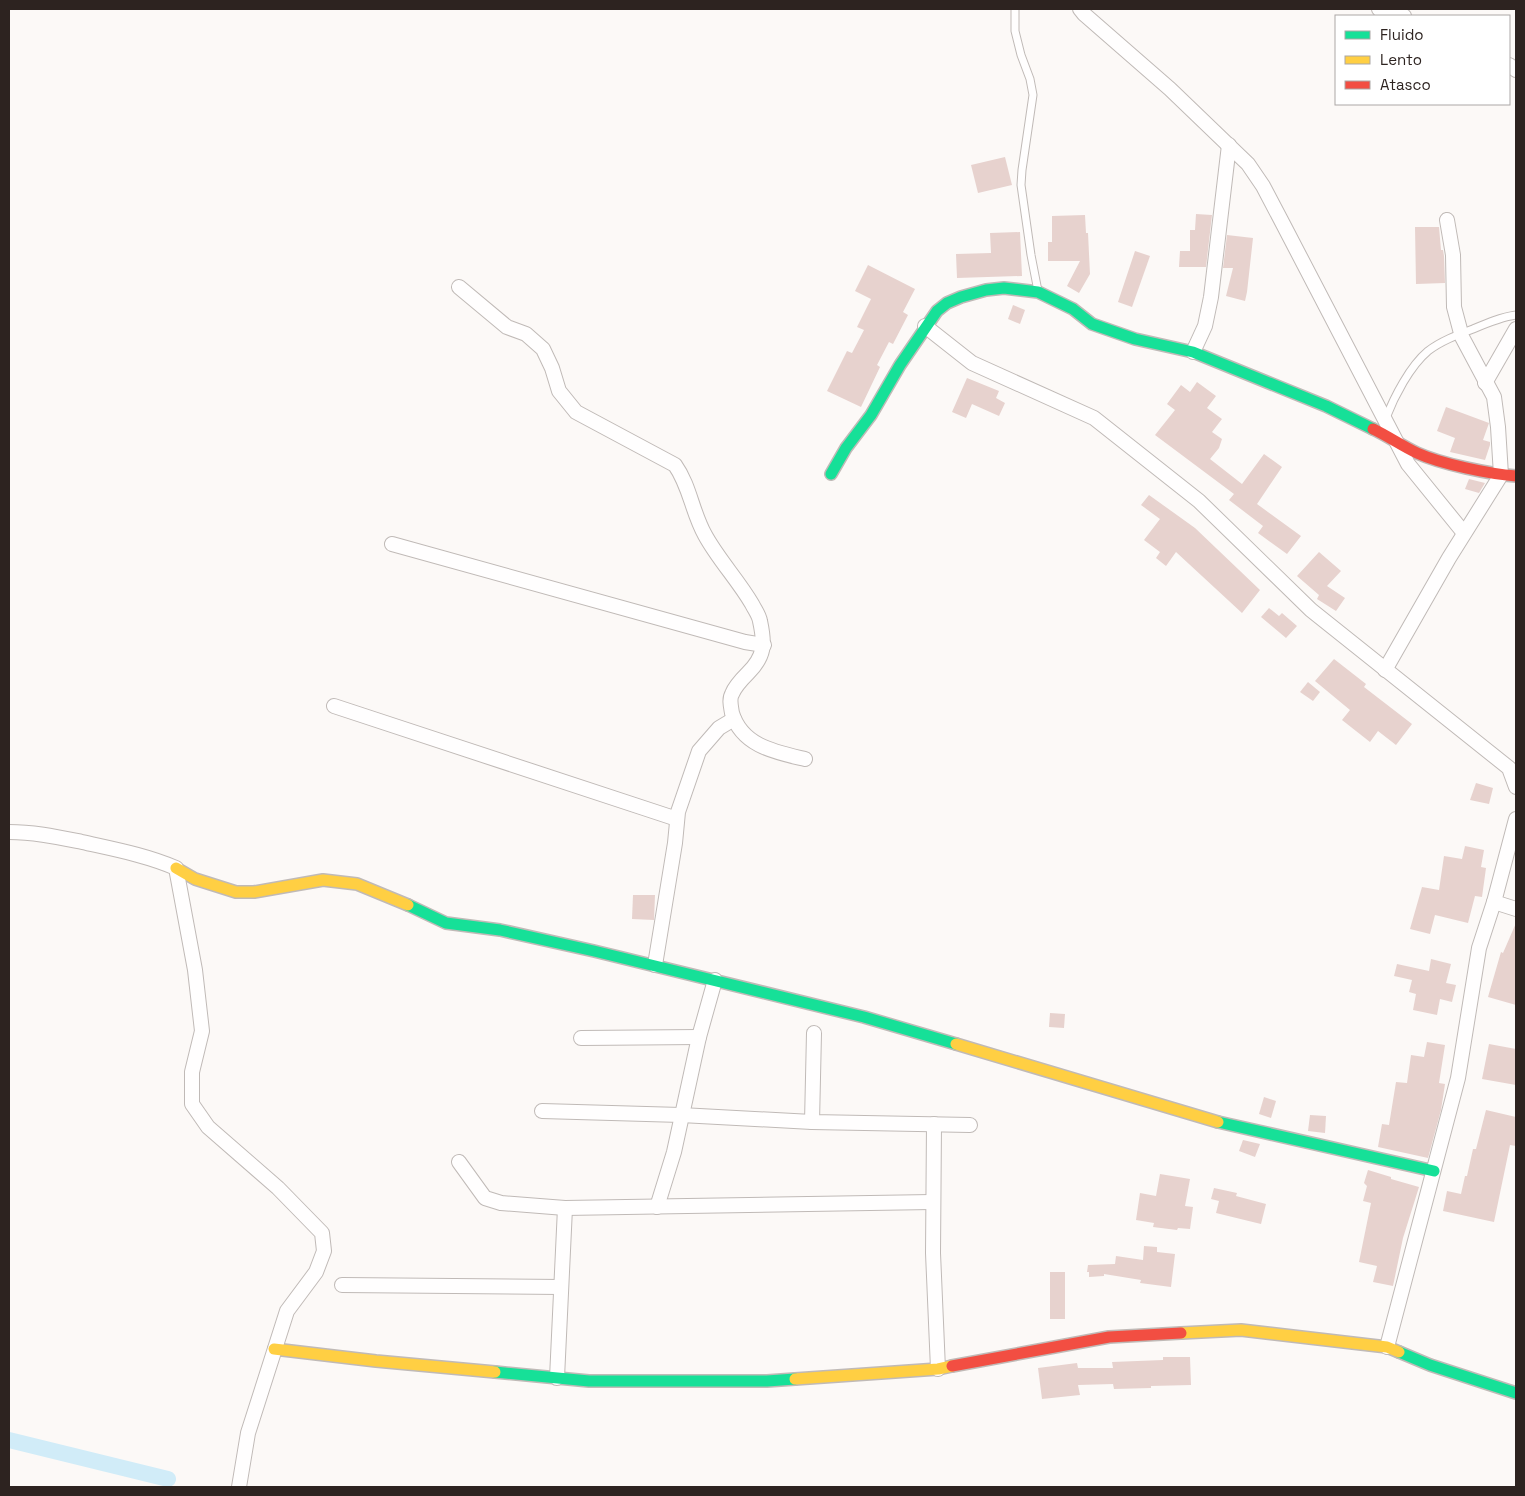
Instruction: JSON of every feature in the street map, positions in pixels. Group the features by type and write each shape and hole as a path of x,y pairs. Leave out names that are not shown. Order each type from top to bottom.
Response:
{"street":[{"path":"1080,9 1170,89 1248,164 1263,186 1408,464 1464,533"},
{"path":"1378,9 1400,15"},
{"path":"1193,352 1205,326 1211,297 1230,145"},
{"path":"1385,670 1464,533 1501,475 1494,397 1485,383 1461,333 1454,308 1453,255 1447,220"},
{"path":"459,287 507,327 526,334 543,349 552,368 559,391 576,412 675,465 684,477 689,497 704,535 741,585 760,618 764,646 757,664 739,682 731,696 731,708 734,719 743,734 757,745 780,754 805,758"},
{"path":"831,474 846,448 871,415 900,364 937,311 947,302 961,297 986,290 1004,288 1038,292 1073,309 1092,324 1134,339 1193,352 1326,406 1394,439 1417,453 1436,460 1501,475 1516,476"},
{"path":"925,326 972,363 1094,418 1199,501 1311,610 1509,768 1516,787"},
{"path":"1485,383 1516,330"},
{"path":"392,544 764,646"},
{"path":"334,706 677,819"},
{"path":"655,966 678,812 698,751 719,728 734,719"},
{"path":"1387,1347 1458,1078 1479,948 1494,902 1516,819"},
{"path":"9,832 30,832 116,849 160,861 195,879 236,892 254,892 324,880 357,884 398,900 446,923 500,930 864,1017 1220,1123 1434,1170"},
{"path":"176,868 195,970 202,1031 192,1072 192,1104 208,1127 278,1188 322,1233 324,1251 316,1272 287,1310 248,1433 239,1487"},
{"path":"1494,902 1516,909"},
{"path":"657,1207 674,1152 699,1037 715,980"},
{"path":"812,1122 814,1033"},
{"path":"581,1038 699,1037"},
{"path":"542,1111 682,1115 812,1122 970,1125"},
{"path":"934,1124 932,1202 938,1369"},
{"path":"458,1162 485,1198 500,1203 564,1208 932,1202"},
{"path":"557,1378 564,1208"},
{"path":"342,1285 561,1287"},
{"path":"274,1349 376,1361 589,1381 767,1381 938,1369 1109,1337 1241,1330 1387,1347 1430,1365 1516,1393"}],"lane":[{"path":"1015,9 1015,31 1033,94 1021,185 1038,292"},
{"path":"1385,421 1393,398 1415,364 1428,352 1444,341 1461,333 1502,317 1516,315"}],"building":[{"path":"1005,157 1012,185 978,193 971,165"},
{"path":"1196,214 1212,215 1206,267 1179,267 1180,251 1190,251 1190,230 1195,230"},
{"path":"1085,215 1090,274 1079,293 1067,286 1080,261 1048,261 1048,242 1052,242 1052,216"},
{"path":"1415,227 1439,227 1441,250 1443,250 1444,256 1445,283 1416,284"},
{"path":"1020,232 1022,276 957,278 956,254 991,253 990,233"},
{"path":"1227,235 1253,238 1245,301 1226,296 1233,268 1223,268"},
{"path":"1135,251 1150,256 1132,307 1118,302"},
{"path":"868,265 915,289 903,312 908,315 893,344 889,342 877,365 880,367 861,407 827,391 847,351 852,353 864,330 857,327 871,299 855,291"},
{"path":"1013,305 1025,310 1020,324 1008,319"},
{"path":"967,378 999,391 996,398 1005,403 999,416 972,404 966,418 952,412"},
{"path":"1197,382 1216,396 1207,408 1222,419 1212,432 1222,439 1219,448 1210,459 1242,484 1264,454 1282,467 1257,504 1301,536 1287,554 1258,533 1263,526 1229,500 1234,494 1155,435 1175,410 1167,404 1181,385 1190,392"},
{"path":"1446,407 1489,423 1483,440 1490,442 1485,460 1450,452 1455,438 1437,431"},
{"path":"1469,479 1485,483 1479,493 1465,489"},
{"path":"1149,495 1195,528 1260,590 1242,613 1176,552 1166,566 1156,558 1160,552 1144,540 1160,519 1141,505"},
{"path":"1319,552 1341,571 1327,586 1345,598 1336,611 1317,599 1319,595 1297,576"},
{"path":"1269,608 1279,616 1282,613 1297,626 1286,638 1261,617"},
{"path":"1334,659 1366,684 1364,687 1412,724 1396,745 1378,731 1370,742 1342,720 1350,710 1315,681"},
{"path":"1308,682 1320,692 1313,701 1300,692"},
{"path":"1476,783 1493,788 1489,804 1470,800"},
{"path":"1465,846 1484,850 1481,867 1486,868 1482,897 1475,896 1468,923 1435,915 1430,934 1410,929 1422,887 1439,890 1444,856 1462,859"},
{"path":"633,895 655,895 654,920 632,919"},
{"path":"1516,923 1516,1005 1488,997 1501,952 1503,953"},
{"path":"1431,959 1451,964 1446,983 1456,985 1452,1002 1440,999 1437,1015 1413,1010 1416,994 1409,992 1412,980 1394,976 1397,964 1429,971"},
{"path":"1050,1013 1065,1014 1064,1028 1049,1027"},
{"path":"1427,1042 1445,1045 1439,1083 1445,1084 1441,1110 1428,1158 1378,1147 1382,1124 1389,1125 1396,1082 1407,1083 1411,1055 1424,1057"},
{"path":"1489,1044 1516,1049 1516,1085 1482,1079"},
{"path":"1264,1097 1276,1101 1271,1118 1259,1114"},
{"path":"1486,1110 1516,1117 1516,1146 1510,1145 1494,1222 1443,1211 1447,1191 1461,1194 1473,1149 1476,1149"},
{"path":"1310,1115 1326,1116 1325,1133 1308,1131"},
{"path":"1243,1140 1260,1144 1255,1157 1239,1151"},
{"path":"1368,1170 1419,1187 1403,1238 1393,1286 1373,1282 1377,1266 1359,1262 1371,1203 1363,1201 1367,1186 1364,1183"},
{"path":"1160,1174 1190,1179 1185,1206 1193,1207 1190,1229 1178,1228 1177,1230 1153,1227 1154,1223 1136,1220 1140,1193 1156,1196"},
{"path":"1214,1188 1237,1193 1236,1196 1266,1204 1261,1224 1216,1213 1219,1201 1211,1199"},
{"path":"1144,1246 1157,1247 1157,1252 1175,1254 1171,1287 1140,1283 1141,1280 1104,1274 1104,1276 1089,1277 1089,1272 1087,1272 1088,1265 1115,1264 1116,1256 1143,1260"},
{"path":"1050,1272 1065,1272 1065,1319 1050,1319"},
{"path":"1163,1357 1190,1357 1191,1385 1114,1389 1113,1384 1078,1385 1080,1395 1042,1399 1038,1368 1077,1363 1078,1368 1113,1368 1112,1362 1163,1360"}],"waterway":[{"path":"9,1440 168,1479"}],"traffic: fast":[{"path":"831,474 846,448 871,415 900,365 937,311 947,303 961,297 986,290 1004,288 1038,292 1073,309 1092,324 1135,339 1193,352 1326,406 1373,429"},
{"path":"408,905 446,923 500,930 594,951 864,1017 956,1044"},
{"path":"1218,1122 1434,1171"},
{"path":"1399,1352 1430,1365 1516,1393"},
{"path":"495,1372 589,1381 767,1381 795,1379"}],"traffic: slow":[{"path":"176,868 195,879 236,892 254,892 323,880 357,884 408,905"},
{"path":"956,1044 1218,1122"},
{"path":"1181,1333 1241,1330 1387,1347 1399,1352"},
{"path":"274,1349 495,1372"},
{"path":"795,1379 938,1369 952,1366"}],"traffic: jam":[{"path":"1373,429 1411,450 1439,461 1466,468 1516,476"},
{"path":"952,1366 1109,1337 1181,1333"}]}
